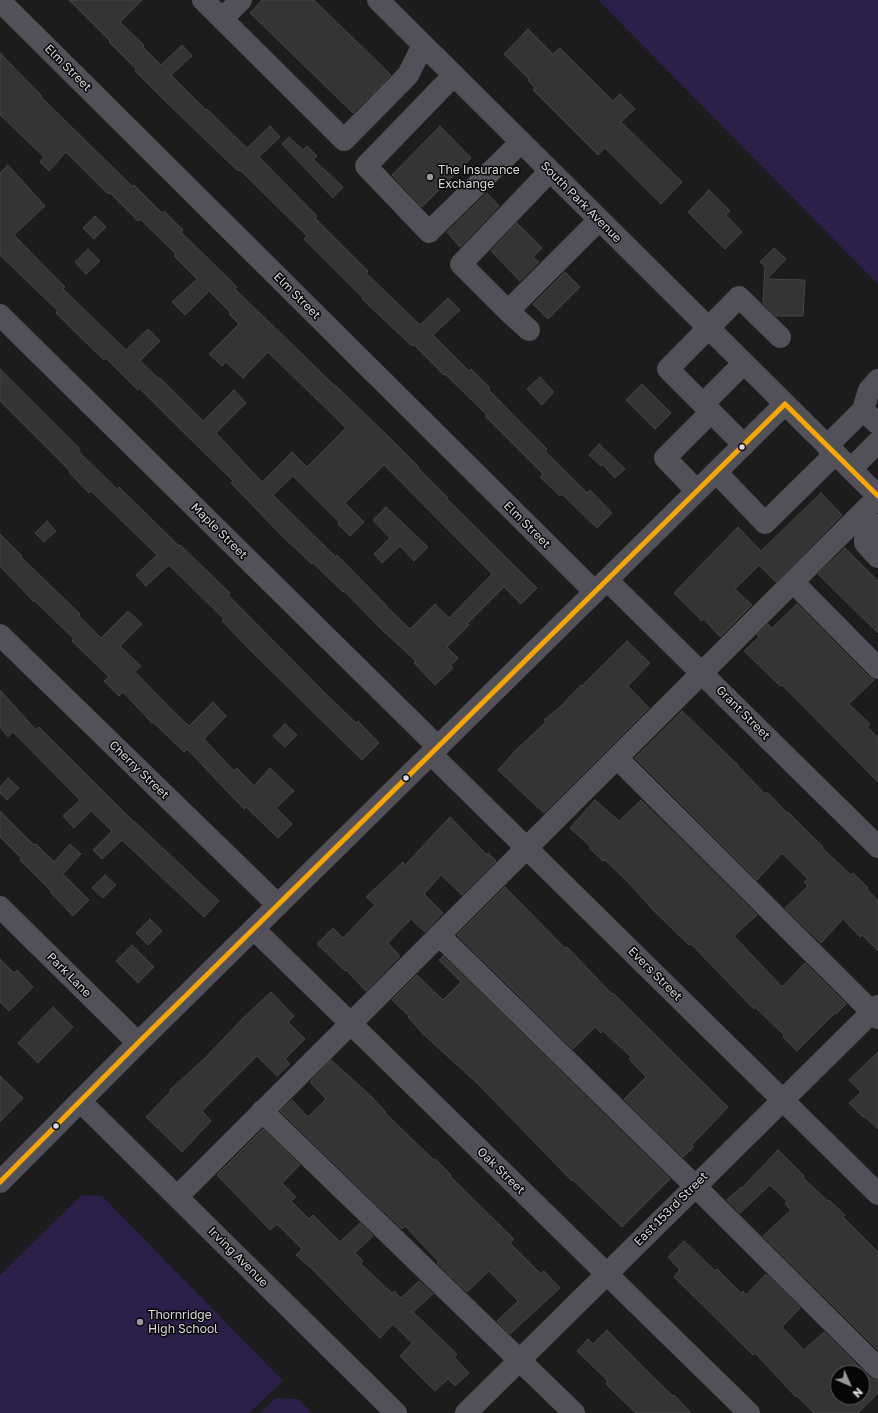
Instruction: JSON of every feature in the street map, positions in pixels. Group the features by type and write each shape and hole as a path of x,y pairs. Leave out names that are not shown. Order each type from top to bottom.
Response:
{"street":[{"name":"Elm Street","path":"0,0 601,586"},
{"path":"203,0 344,140 408,75 423,45"},
{"path":"222,19 241,0"},
{"name":"South Park Avenue","path":"378,0 878,497"},
{"path":"454,75 366,166 429,232 521,142"},
{"path":"528,330 461,264 550,171"},
{"path":"508,311 599,220"},
{"path":"744,444 668,368 739,297 780,337"},
{"name":"Maple Street","path":"0,315 435,750"},
{"path":"697,491 664,458 744,363"},
{"path":"716,472 765,523 831,450 871,417 869,390 878,380"},
{"path":"0,1182 138,1043 785,404"},
{"path":"851,469 878,442"},
{"path":"177,1197 878,497"},
{"path":"878,525 865,539 865,543 878,557"},
{"path":"793,582 878,668"},
{"name":"Grant Street","path":"601,586 702,673 878,847"},
{"name":"Cherry Street","path":"0,635 278,905"},
{"name":"Evers Street","path":"435,750 527,848 878,1194"},
{"path":"617,758 876,1012"},
{"name":"Park Lane","path":"0,907 138,1043"},
{"name":"Oak Street","path":"254,929 749,1413"},
{"path":"439,935 878,1368"},
{"name":"East 153rd Street","path":"466,1413 782,1100 876,1012"},
{"name":"Irving Avenue","path":"80,1101 396,1413"},
{"path":"262,1111 574,1413"}],"shaded area":[{"path":"598,0 878,0 878,284"},
{"name":"Thornridge High School","path":"82,1195 102,1196 283,1381 249,1413 0,1413 0,1275"},
{"path":"276,1398 298,1399 312,1413 260,1413"}],"building":[{"path":"69,0 142,0 120,22 144,45 143,47 161,65 182,45 192,56 171,75 247,148 270,126 280,137 259,157 317,216 315,218 368,271 366,273 420,325 448,298 460,310 433,335 469,371 471,369 490,388 489,390 547,449 545,451 587,493 590,490 612,513 597,528 562,494 560,496 540,477 543,474 485,416 487,415 414,345 412,346 362,299 363,298 304,239 307,236 240,170 238,171 163,99 135,71 136,69 109,42 110,41"},
{"path":"262,0 314,0 391,75 353,113 250,13"},
{"path":"528,29 553,54 560,48 613,101 620,94 635,109 621,122 682,182 661,204 605,148 598,155 533,90 535,88 528,80 529,79 504,54"},
{"path":"0,53 42,96 41,97 133,187 134,185 162,213 164,211 183,230 181,232 237,287 235,289 390,438 448,498 447,499 537,588 521,604 504,587 467,624 469,625 447,647 458,658 451,665 453,668 435,685 414,663 416,661 382,630 344,591 343,592 282,536 231,483 233,481 139,388 138,390 106,358 104,360 75,332 56,313 58,311 0,255 0,173 8,165 45,206 14,235 65,287 63,289 126,350 148,329 160,341 140,361 159,379 160,378 203,421 234,390 246,403 216,433 262,482 292,452 307,467 346,428 268,352 243,378 226,362 222,366 209,354 239,324 229,314 231,313 209,291 185,315 172,302 197,279 174,256 176,254 140,219 138,221 110,193 108,194 66,152 49,171 40,162 44,157 0,115","holes":["384,465 492,574 449,618 435,604 410,629 337,555 336,557 273,495 293,476 339,522 338,524 350,536 364,522 345,503"]},
{"path":"440,126 471,158 422,207 392,175"},
{"path":"289,137 303,150 307,146 317,156 313,159 343,187 333,198 282,144"},
{"path":"709,190 730,211 726,215 742,232 725,249 688,212"},
{"path":"487,193 499,206 460,247 447,232"},
{"path":"95,216 106,227 94,239 83,228"},
{"path":"517,223 542,248 533,257 539,262 520,281 491,251"},
{"path":"774,248 786,259 767,279 805,280 803,316 776,316 763,303 765,266 760,262"},
{"path":"88,249 100,261 86,274 75,262"},
{"path":"565,272 580,287 548,319 533,304"},
{"path":"0,369 80,449 78,451 117,489 119,487 179,546 180,545 230,593 228,595 327,695 356,723 358,721 379,743 362,760 249,649 222,621 224,619 169,565 146,586 136,575 157,555 91,491 89,493 69,472 70,471 0,401"},
{"path":"540,377 554,392 542,405 527,389"},
{"path":"642,384 671,413 655,429 626,400"},
{"path":"599,444 625,469 615,478 602,464 601,466 589,455"},
{"path":"821,493 842,515 776,582 759,565 735,589 752,605 720,637 704,619 702,621 674,593 738,527 761,551"},
{"path":"386,507 428,547 414,561 400,546 382,563 374,554 390,538 373,520"},
{"path":"47,521 56,531 44,542 35,533"},
{"path":"0,534 22,556 21,557 80,614 79,616 101,638 128,611 142,624 120,646 141,666 135,672 189,726 213,702 226,716 204,739 234,771 237,768 254,786 270,768 294,791 276,808 292,824 278,838 246,807 244,809 187,749 184,752 153,722 152,723 123,692 119,696 104,681 109,677 72,641 74,639 35,601 34,602 0,566"},
{"path":"845,548 878,581 878,633 818,574"},
{"path":"797,604 869,677 874,680 849,704 870,724 867,727 878,737 878,782 782,685 780,686 744,651 759,637 757,635 768,624 772,628"},
{"path":"627,641 650,663 628,686 649,708 544,813 498,770 516,750 546,722 544,720 560,707"},
{"path":"0,690 36,730 39,727 134,822 219,901 204,917 122,840 102,859 93,850 112,831 91,811 74,828 63,816 80,800 13,732 8,737 0,727"},
{"path":"682,711 738,765 765,794 767,792 823,847 822,848 851,875 853,873 868,888 867,889 878,901 878,951 862,935 860,937 843,919 821,943 785,908 808,886 804,882 808,879 782,853 757,880 635,758"},
{"path":"285,724 297,735 285,747 273,736"},
{"path":"8,778 19,788 7,800 0,793 0,787"},
{"path":"595,800 619,821 641,800 757,915 734,936 782,987 805,963 846,1004 797,1051 783,1037 784,1035 755,1007 754,1009 691,944 689,945 654,911 627,881 605,860 603,861 589,848 591,847 570,828"},
{"path":"0,811 34,845 36,844 54,862 70,844 81,854 63,874 89,900 73,916 0,837"},
{"path":"450,817 487,855 488,853 496,861 462,895 441,875 424,894 443,913 425,932 411,919 388,943 400,956 366,991 346,970 345,971 317,944 333,928 343,938 375,905 366,897 403,862 405,865"},
{"path":"105,875 116,885 103,898 92,888"},
{"path":"505,887 565,948 567,947 612,994 613,993 728,1107 692,1145 694,1147 683,1157 624,1099 646,1077 629,1059 631,1057 603,1031 601,1033 595,1027 573,1049 457,935"},
{"path":"150,919 162,931 148,945 136,933"},
{"path":"132,945 154,967 138,983 116,961"},
{"path":"443,956 670,1179 622,1227 573,1180 572,1181 477,1083 423,1034 408,1017 409,1016 392,1000 417,975 443,1000 461,982 439,960"},
{"path":"0,959 14,973 17,970 33,987 9,1011 0,1002"},
{"path":"271,992 294,1016 288,1022 305,1039 285,1059 290,1064 277,1076 257,1056 202,1111 211,1121 182,1152 146,1117 171,1091 170,1090 205,1058 244,1017"},
{"path":"53,1007 73,1027 38,1063 18,1043"},
{"path":"878,1052 878,1129 849,1103 861,1092 849,1080"},
{"path":"331,1060 371,1096 386,1112 385,1113 434,1160 435,1159 451,1175 450,1176 514,1239 510,1243 541,1274 544,1271 560,1288 510,1334 497,1321 518,1301 489,1271 467,1292 437,1263 439,1262 405,1226 402,1229 280,1111 292,1100 308,1117 326,1099 310,1082"},
{"path":"0,1076 23,1098 0,1122"},
{"path":"263,1129 300,1165 282,1183 296,1197 291,1201 309,1219 313,1215 340,1242 360,1223 373,1236 355,1253 363,1261 361,1264 392,1293 394,1291 401,1298 419,1281 433,1294 413,1312 457,1354 454,1357 469,1373 455,1386 448,1379 435,1391 400,1356 412,1343 393,1324 380,1338 311,1268 296,1255 302,1249 277,1224 270,1230 217,1175"},
{"path":"778,1150 804,1176 803,1178 845,1215 843,1217 878,1252 878,1350 763,1236 791,1210 785,1204 787,1201 770,1185 740,1213 727,1200 741,1187 742,1188"},
{"path":"684,1241 715,1271 717,1269 741,1293 743,1291 746,1295 766,1274 800,1308 782,1327 804,1350 824,1332 857,1365 830,1365 830,1405 866,1405 858,1413 814,1413 797,1396 796,1397 755,1353 753,1355 674,1277 680,1270 668,1257"},
{"path":"607,1330 691,1413 636,1413 617,1395 606,1384 608,1381 577,1351 588,1339 593,1344"},
{"path":"870,1378 878,1380 878,1393 870,1401"}],"transit line":[{"path":"785,404 878,496"},
{"path":"0,1182 138,1043 785,404"}],"place":[{"name":"The Insurance Exchange","path":"430,177"},
{"name":"Thornridge High School","path":"140,1322"}]}
